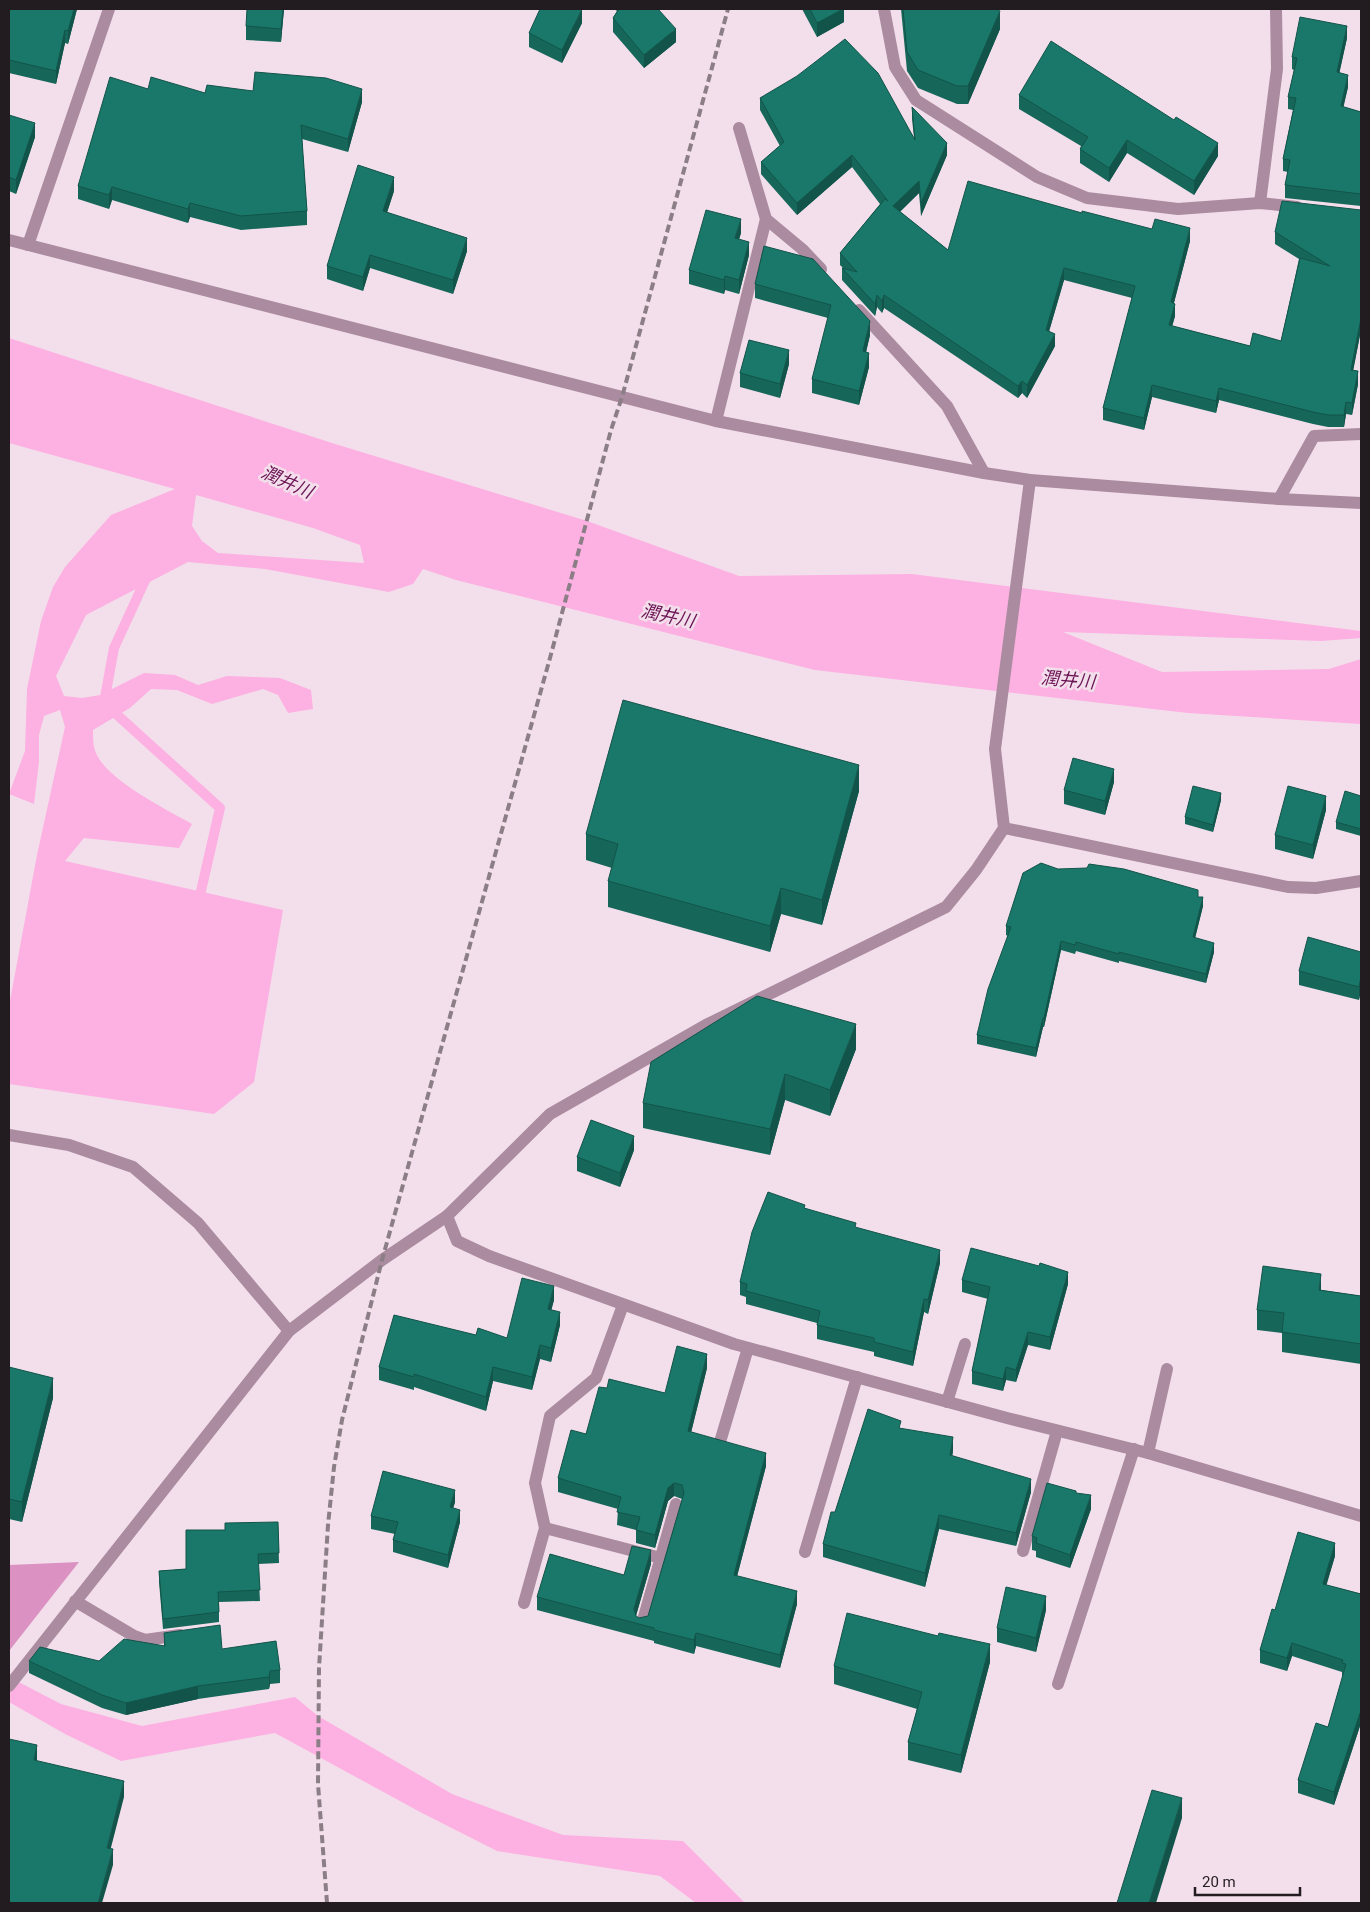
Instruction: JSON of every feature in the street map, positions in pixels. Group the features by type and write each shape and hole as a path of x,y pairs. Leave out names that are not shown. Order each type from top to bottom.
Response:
{"street":[{"path":"28,245 109,9"},
{"path":"884,9 895,67 916,100 1038,177 1087,198 1178,209 1260,203 1306,208"},
{"path":"1260,203 1277,69 1276,9"},
{"path":"716,421 766,219 739,128"},
{"path":"766,219 802,249 832,281"},
{"path":"9,240 716,421 984,473 1030,480 1279,499 1361,503"},
{"path":"851,302 947,406 984,473"},
{"path":"1279,499 1314,436 1361,434"},
{"path":"9,1686 289,1331 382,1260 446,1216 550,1114 706,1025 946,907 976,870 1004,828 994,749 1030,480"},
{"path":"1004,828 1288,887 1316,888 1361,881"},
{"path":"9,1135 69,1145 133,1167 198,1223 289,1331"},
{"path":"446,1216 457,1241 489,1256 748,1348 947,1402 1148,1453 1361,1516"},
{"path":"524,1603 545,1528 535,1483 550,1416 596,1378 623,1305"},
{"path":"947,1402 965,1344"},
{"path":"720,1442 748,1348"},
{"path":"1148,1453 1167,1369"},
{"path":"805,1552 857,1377"},
{"path":"1023,1551 1058,1430"},
{"path":"1058,1684 1134,1450"},
{"path":"642,1624 676,1504"},
{"path":"545,1528 661,1558"},
{"path":"76,1601 134,1636 145,1640 191,1634"}],"shaded area":[{"path":"79,1562 9,1651 9,1565"}],"water":[{"name":"潤井川","path":"9,338 332,443 587,521 739,576 912,574 1361,631 1361,638 1321,641 1063,632 1162,672 1329,669 1361,659 1361,724 1188,713 815,670 456,580 423,569 413,584 389,592 265,569 188,562 86,615 56,676 64,696 82,698 100,695 144,673 175,675 198,685 227,676 280,678 311,690 313,709 288,713 278,695 263,689 212,704 177,690 151,689 130,708 93,730 95,750 112,774 125,784 192,824 179,848 84,838 65,861 283,910 254,1082 214,1114 9,1084 9,1006 37,855 65,727 60,710 44,716 39,735 39,762 34,804 9,794 25,751 27,689 41,621 53,587 65,567 111,515 175,489 9,443","holes":["196,495 313,528 360,545 364,563 218,553 202,541 192,526"]},
{"path":"9,1677 61,1704 142,1726 295,1697 318,1716 452,1794 563,1835 683,1841 745,1903 696,1903 660,1876 497,1851 422,1813 275,1733 121,1761 65,1734 9,1702"}],"building":[{"path":"9,9 74,9 68,31 65,30 56,71 9,60"},
{"path":"247,9 283,9 281,29 246,26"},
{"path":"540,9 582,9 562,50 529,33"},
{"path":"619,9 658,9 676,29 644,55 613,18"},
{"path":"810,9 843,9 817,23"},
{"path":"903,9 996,9 1000,11 968,86 957,86 918,70 907,52"},
{"path":"1300,17 1347,26 1337,72 1348,75 1341,106 1361,112 1361,194 1285,185 1290,160 1283,159 1296,98 1288,97 1297,58 1292,57"},
{"path":"845,39 878,73 915,140 912,107 947,143 921,203 919,181 893,206 948,250 968,181 1082,213 1082,211 1152,229 1155,219 1190,228 1171,302 1175,304 1169,325 1250,346 1253,333 1281,341 1300,258 1330,266 1275,232 1282,201 1361,210 1361,318 1351,370 1358,371 1352,403 1346,402 1344,415 1328,415 1313,412 1219,388 1216,401 1152,385 1144,418 1103,408 1135,286 1064,268 1046,330 1055,334 1027,385 1022,381 1018,386 884,295 882,301 877,295 875,304 842,268 857,272 840,253 885,199 888,201 852,155 797,203 761,162 784,142 760,98 797,76"},
{"path":"1051,41 1174,120 1176,117 1218,143 1194,181 1127,140 1109,168 1080,149 1088,137 1019,95"},
{"path":"255,72 326,78 362,89 348,139 301,125 307,211 241,216 190,203 188,209 112,187 109,195 78,186 110,77 148,89 151,77 205,93 207,85 253,91"},
{"path":"9,115 35,123 16,180 9,177"},
{"path":"358,165 394,177 383,211 467,238 453,280 370,255 363,277 327,266"},
{"path":"706,210 741,219 735,238 749,242 739,280 725,276 724,280 689,270"},
{"path":"764,246 813,259 870,321 863,351 869,353 859,391 812,379 831,305 755,284"},
{"path":"749,340 789,350 780,384 740,373"},
{"path":"623,700 859,765 822,900 781,888 770,926 608,881 618,844 586,834"},
{"path":"1073,758 1114,769 1105,801 1064,790"},
{"path":"1193,786 1221,793 1213,825 1185,817"},
{"path":"1288,786 1326,796 1313,845 1275,835"},
{"path":"1345,791 1361,796 1361,829 1336,822"},
{"path":"1041,863 1058,869 1087,868 1089,864 1124,869 1198,890 1198,897 1203,897 1193,937 1214,943 1206,974 1076,942 1075,945 1061,941 1036,1048 977,1035 988,989 1011,927 1006,926 1023,873"},
{"path":"1308,937 1361,952 1359,987 1299,971"},
{"path":"757,996 856,1024 830,1090 785,1074 770,1129 643,1103 651,1062"},
{"path":"591,1120 634,1136 620,1173 577,1157"},
{"path":"768,1192 805,1205 804,1208 856,1223 855,1227 940,1250 928,1300 924,1299 913,1352 874,1342 874,1338 817,1325 820,1311 746,1291 747,1284 740,1282 752,1232"},
{"path":"971,1248 1039,1266 1040,1263 1068,1272 1050,1337 1028,1332 1016,1370 1006,1367 1003,1379 972,1371 990,1287 962,1280"},
{"path":"1263,1266 1321,1274 1319,1290 1361,1296 1361,1344 1282,1332 1284,1313 1257,1310"},
{"path":"522,1278 554,1286 548,1309 560,1312 551,1348 540,1345 532,1377 493,1367 486,1397 414,1374 414,1377 379,1367 394,1315 476,1335 478,1328 507,1338"},
{"path":"677,1346 707,1354 688,1431 766,1453 734,1575 797,1591 780,1655 696,1633 694,1640 537,1597 550,1554 624,1575 632,1546 651,1550 634,1609 636,1616 639,1618 648,1616 684,1493 682,1485 674,1483 668,1488 655,1535 636,1530 640,1517 617,1512 621,1497 558,1478 571,1430 586,1434 599,1387 607,1388 609,1379 665,1393"},
{"path":"9,1367 53,1378 22,1502 9,1499"},
{"path":"868,1409 901,1421 899,1428 953,1437 950,1455 1031,1479 1016,1533 939,1515 925,1573 823,1544 831,1512 835,1512"},
{"path":"383,1471 455,1490 450,1507 460,1510 448,1555 393,1540 398,1522 371,1516"},
{"path":"1047,1483 1076,1491 1076,1493 1091,1495 1070,1555 1036,1543 1037,1538 1032,1536"},
{"path":"278,1522 279,1553 258,1554 260,1590 218,1592 219,1612 163,1619 159,1571 186,1569 186,1530 225,1530 225,1523"},
{"path":"1298,1532 1335,1543 1323,1584 1361,1594 1361,1714 1334,1792 1298,1780 1316,1723 1328,1727 1346,1664 1342,1663 1343,1660 1292,1643 1287,1658 1260,1650 1272,1609 1275,1610"},
{"path":"1006,1587 1046,1596 1036,1638 997,1628"},
{"path":"847,1613 938,1636 939,1633 990,1644 961,1755 908,1742 922,1692 834,1666"},
{"path":"220,1625 222,1649 276,1641 280,1670 270,1671 269,1677 198,1686 126,1703 102,1695 29,1661 40,1647 99,1661 124,1639 165,1646 164,1633"},
{"path":"9,1739 37,1745 34,1760 124,1781 107,1848 113,1849 98,1903 9,1903"},
{"path":"1152,1790 1182,1798 1149,1903 1117,1903"}],"waterway":[{"path":"148,574 114,648 104,703 220,808 198,904"}],"railway":[{"path":"327,1903 318,1784 319,1668 328,1525 334,1467 342,1420 382,1260 728,9"}]}
